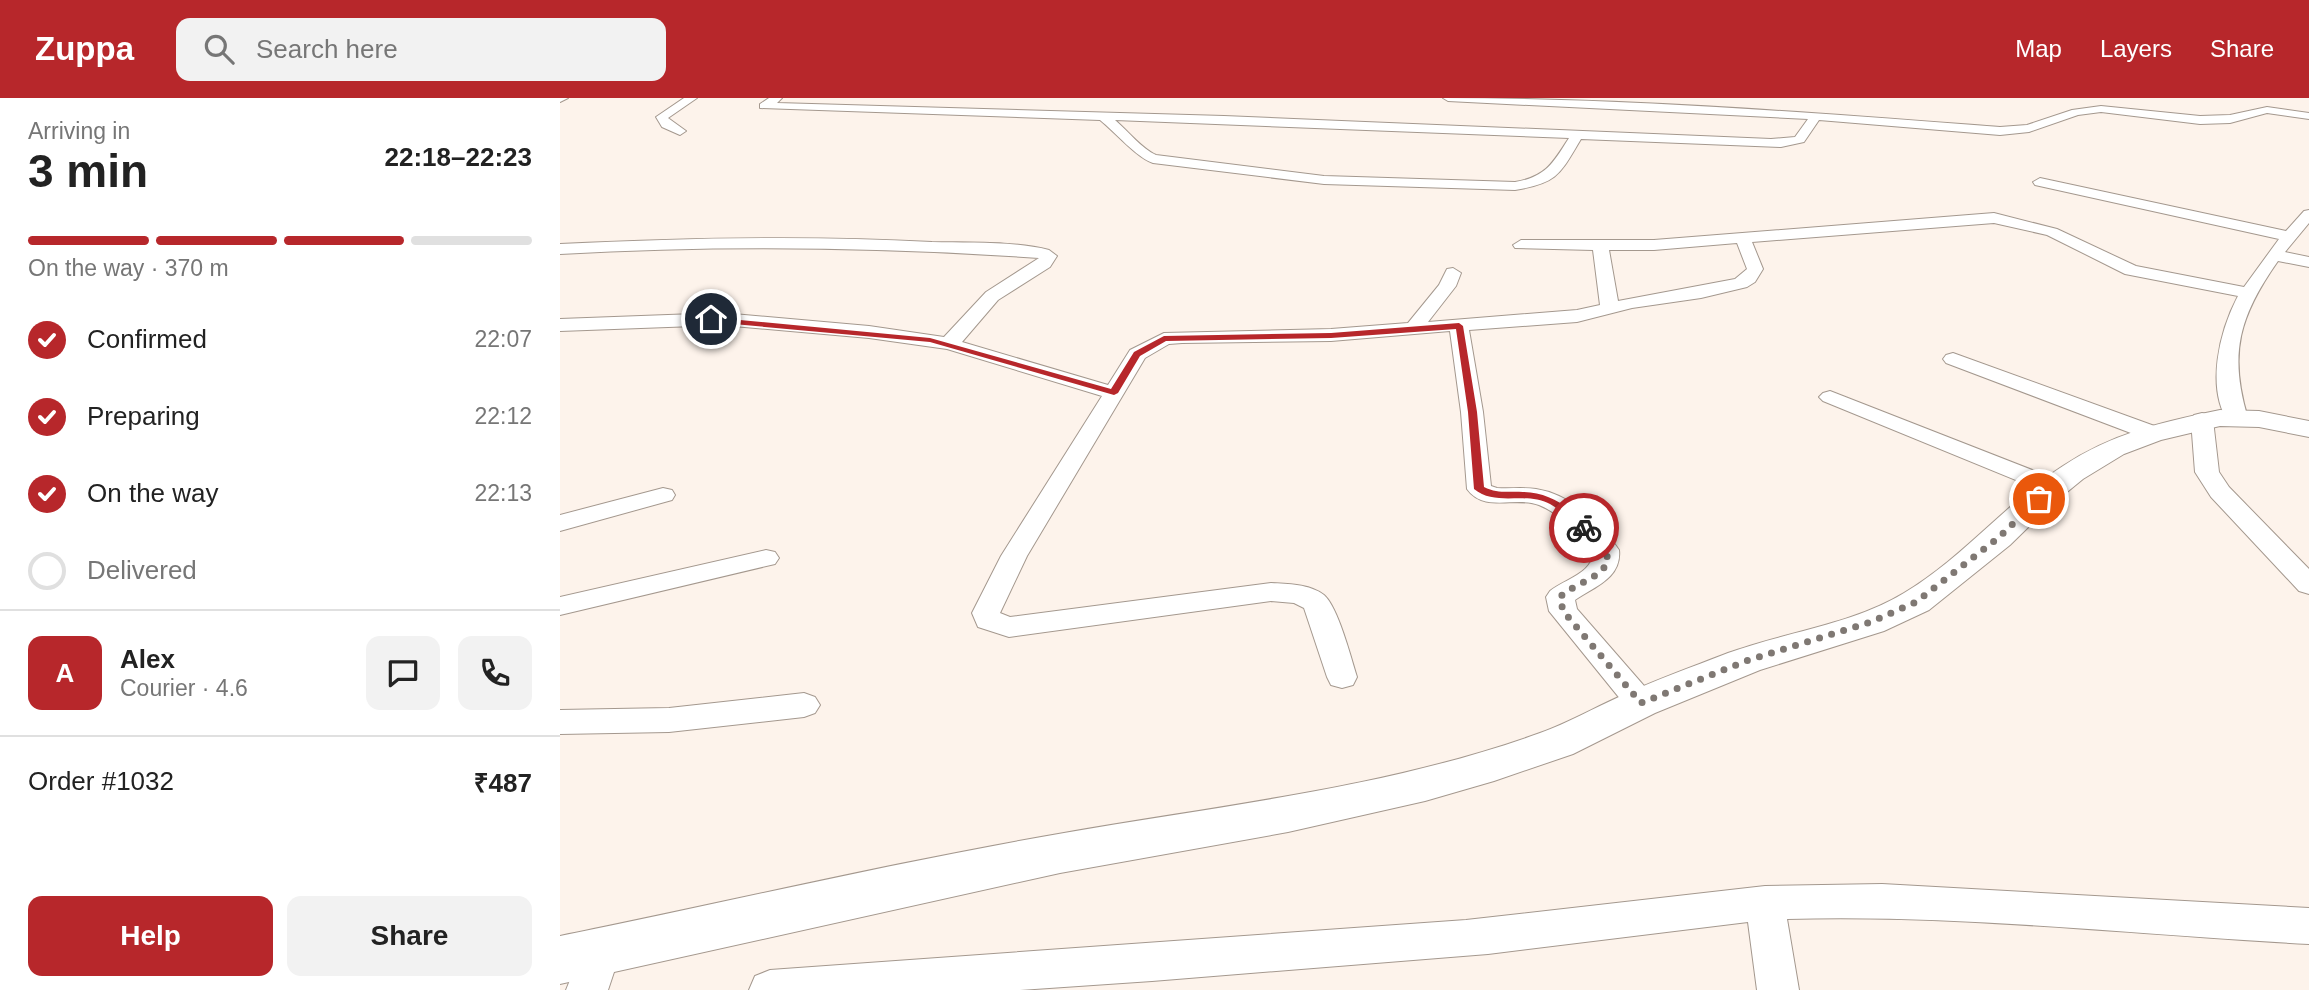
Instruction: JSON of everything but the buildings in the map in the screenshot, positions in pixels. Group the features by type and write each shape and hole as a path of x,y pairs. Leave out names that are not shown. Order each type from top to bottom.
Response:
{"street":[{"path":"680,131 666,124 662,117 692,98"},
{"path":"777,98 764,106 1787,143 1804,138 1815,116"},
{"path":"1448,98 1815,116 2000,131 2029,128 2076,112 2101,109 2200,120 2230,118 2267,110 2309,116"},
{"path":"1104,117 1133,141 1142,154 1153,159 1339,181 1500,187 1529,185 1539,182 1558,166 1577,136"},
{"path":"2040,182 2289,236"},
{"path":"2309,214 2274,255 2238,312 2226,367 2228,392 2207,472 2220,492 2309,585"},
{"path":"1521,245 1600,246 1839,232 1970,218 2003,219 2052,232 2131,270 2248,293"},
{"path":"1342,677 1317,604 1308,596 1294,593 1271,592 1009,627 988,620 986,613 992,597 1014,556 1137,354 1164,339 1331,335 1577,317 1632,303 1701,293 1749,278 1755,269 1743,238"},
{"path":"560,249 751,241 965,248 1044,253 1049,256 1044,263 992,296 948,344"},
{"path":"1600,246 1610,309"},
{"path":"2274,255 2309,262"},
{"path":"1413,329 1447,286 1453,273"},
{"path":"560,325 722,319 869,332 948,344 1114,393"},
{"path":"1459,326 1472,412 1479,489 1493,496 1526,495 1553,502 1606,550 1608,562 1604,569 1568,590 1560,597 1560,603 1563,611 1641,703"},
{"path":"1953,359 2152,433"},
{"path":"1830,397 2054,487"},
{"path":"560,960 1060,853 1288,814 1424,784 1558,743 1641,703 1746,661 1871,622 1916,602 1990,545 2072,472 2115,448 2152,433 2220,419 2309,429"},
{"path":"560,523 663,495"},
{"path":"560,606 766,558"},
{"path":"560,722 668,720 804,705"},
{"path":"770,990 938,975 1153,964 1380,946 1546,930 1728,905 1765,903 1824,901 1964,906 2309,926"},
{"path":"1765,903 1778,990"},
{"path":"587,990 601,951"}],"way so far":[{"path":"1584,528 1606,550 1608,562 1595,576 1568,590 1560,597 1560,603 1563,611 1641,703 1788,646 1871,622 1916,602 1998,538 2039,499"}],"route":[{"path":"711,319 769,326 869,332 930,340 1114,393 1137,354 1164,339 1331,335 1459,326 1472,412 1476,481 1479,489 1493,496 1538,496 1553,502 1584,528"}]}
